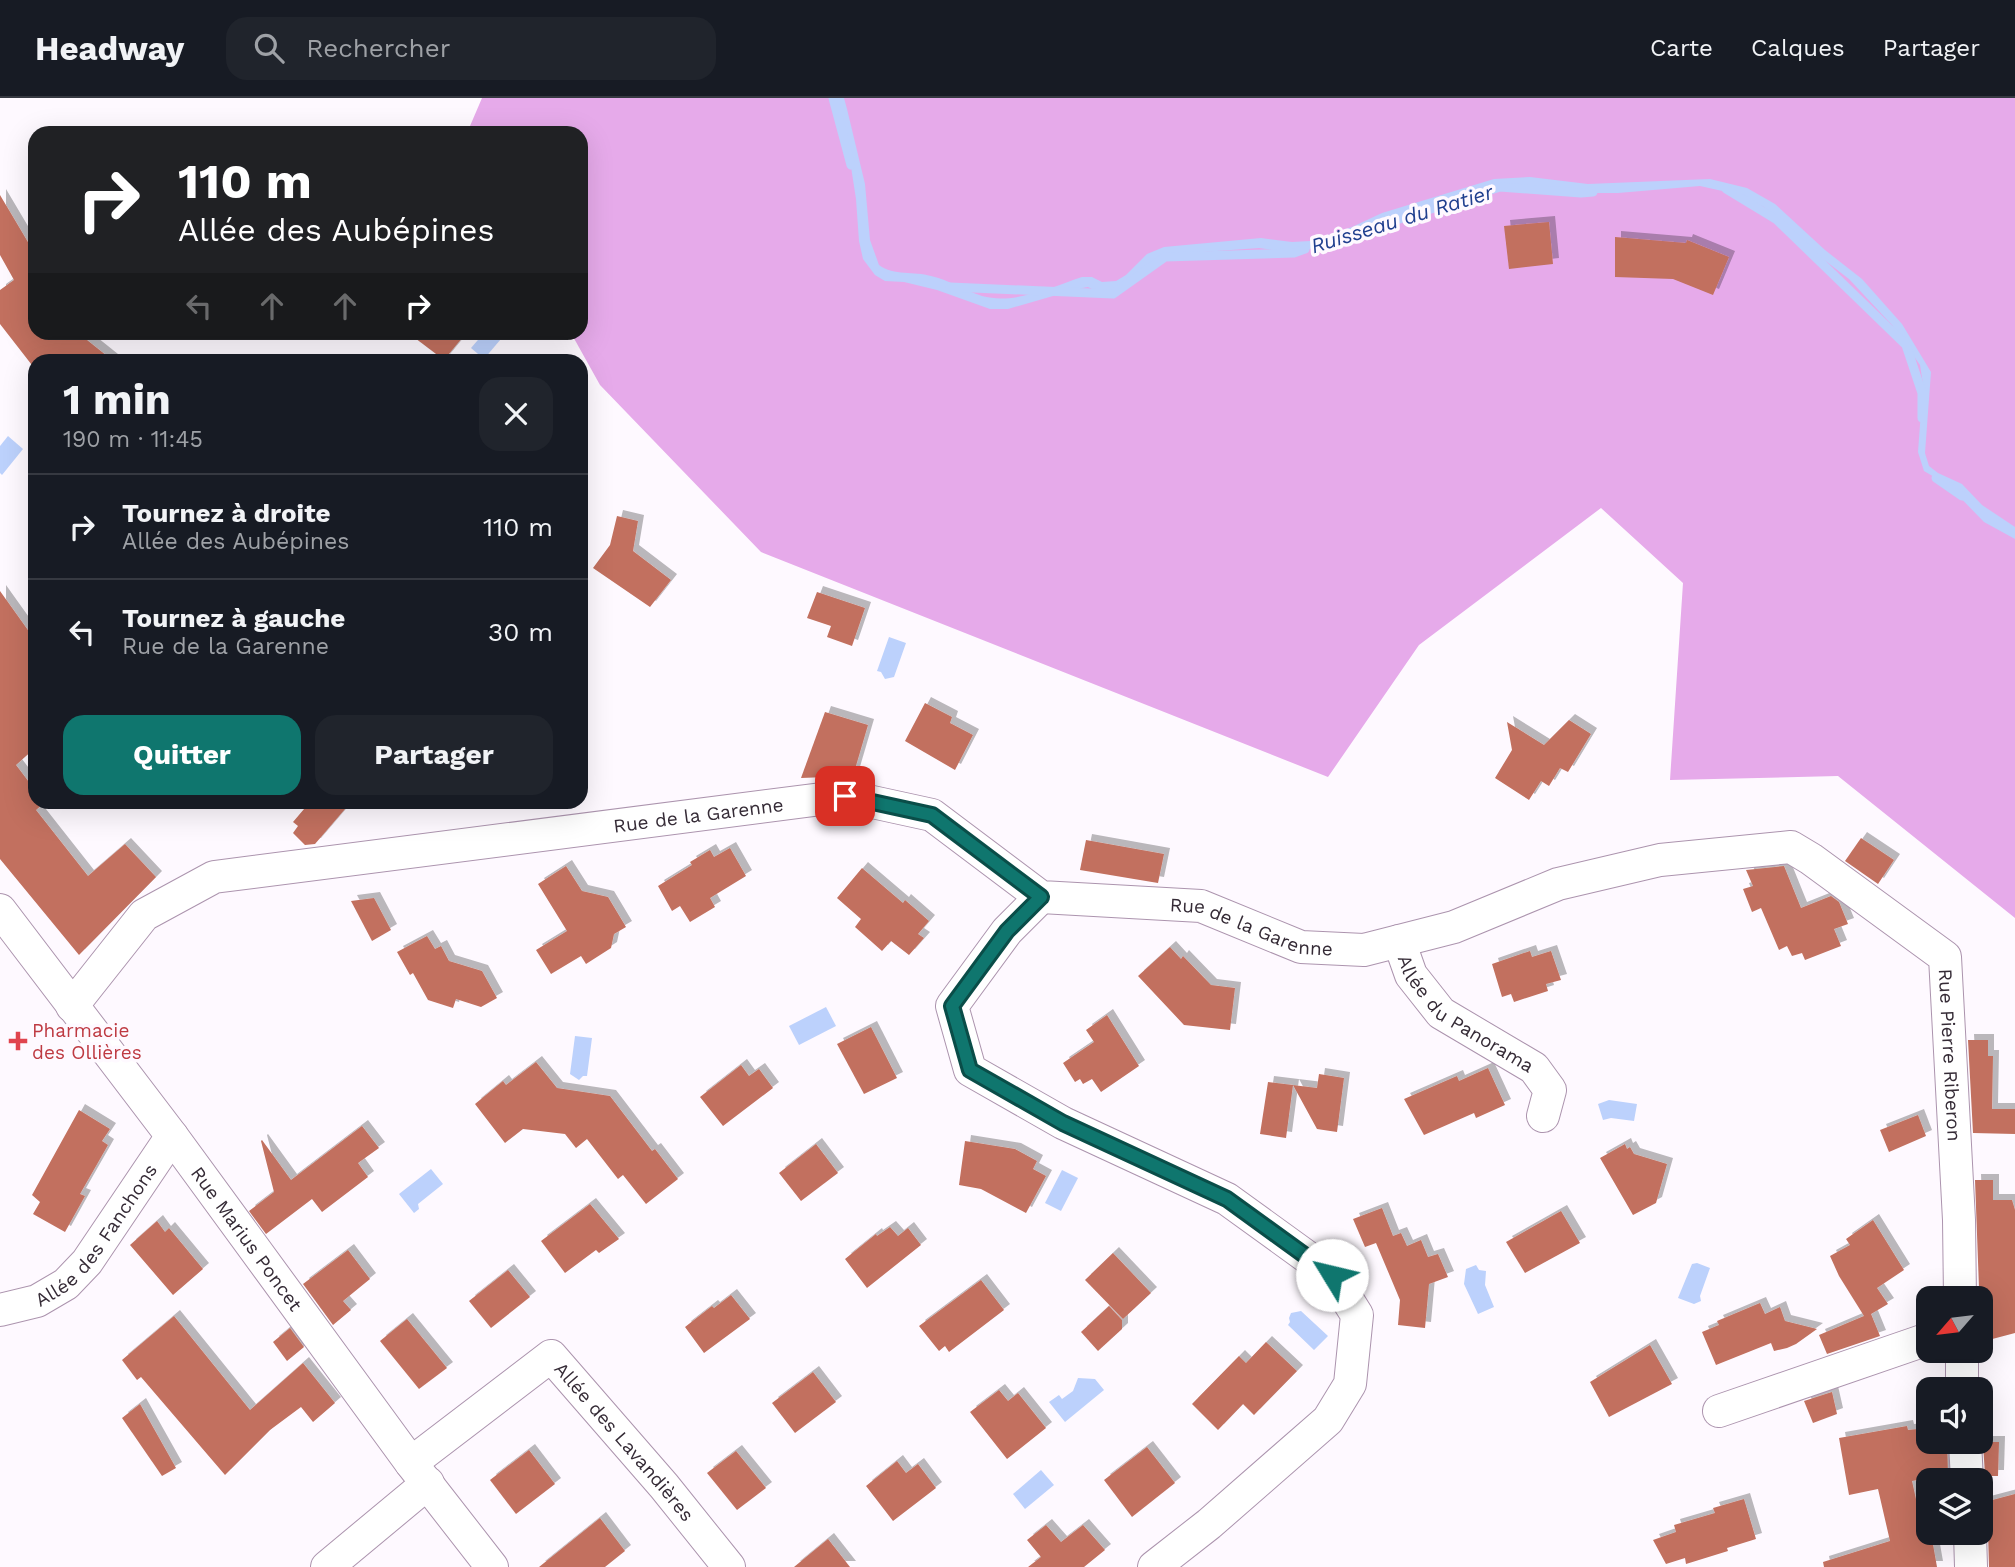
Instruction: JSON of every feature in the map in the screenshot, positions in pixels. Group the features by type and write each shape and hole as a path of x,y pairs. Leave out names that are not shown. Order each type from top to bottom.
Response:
{"street":[{"name":"Rue de la Garenne","path":"72,1006 144,915 214,877 845,796 932,815 1041,897 1201,906 1301,947 1364,950 1454,927 1558,884 1660,860 1791,847"},
{"name":"Rue Pierre Riberon","path":"1791,847 1945,957 1959,1286"},
{"path":"1041,897 1007,931 952,1006 970,1070 1063,1123 1227,1199 1332,1275 1357,1315 1350,1384 1328,1420 1209,1524 1154,1567"},
{"name":"Rue Marius Poncet","path":"0,910 172,1136 419,1473 492,1567"},
{"name":"Allée du Panorama","path":"1399,941 1411,975 1441,1013 1534,1068 1550,1090 1543,1116"},
{"name":"Allée des Fanchons","path":"0,1310 37,1301 66,1283 87,1262 172,1136"},
{"path":"1719,1411 1916,1343"},
{"name":"Allée des Lavandières","path":"419,1473 494,1397 551,1356 664,1486 729,1567"},
{"path":"327,1567 419,1473"},
{"path":"1970,1545 1971,1567"}],"shaded area":[{"path":"482,98 2015,98 2015,918 1838,776 1670,780 1683,583 1601,508 1419,645 1328,777 761,552 600,385 588,363 588,354 583,354 575,340 588,340 588,126 470,126"}],"water":[{"path":"834,98 844,98 847,109 865,184 870,240 879,265 891,271 938,278 976,294 994,298 1033,294 1082,277 1092,277 1102,282 1116,281 1147,254 1164,247 1261,238 1310,241 1352,227 1382,213 1494,179 1530,177 1588,184 1710,179 1747,188 1775,204 1825,250 1862,279 1902,324 1931,372 1925,453 1929,466 1962,484 1982,505 2015,527 2015,539 1984,522 1948,485 1924,471 1918,452 1923,384 1920,365 1892,325 1849,279 1810,249 1764,207 1736,194 1700,186 1618,193 1500,187 1463,194 1294,253 1259,248 1175,254 1148,266 1132,285 1119,292 1100,293 1088,287 1008,309 990,309 937,290 904,282 885,281 875,275 863,259 849,154"},
{"path":"478,340 500,340 488,354 478,354 471,348"},
{"path":"8,436 23,449 2,475 0,446"},
{"path":"889,637 906,643 894,677 885,679 881,672 877,671"},
{"path":"826,1007 836,1026 799,1045 789,1026"},
{"path":"575,1036 592,1038 587,1076 579,1080 570,1074"},
{"path":"1609,1100 1637,1104 1634,1121 1611,1118 1603,1120 1598,1104"},
{"path":"431,1169 443,1184 418,1204 419,1209 414,1213 399,1194"},
{"path":"1062,1170 1078,1178 1061,1211 1045,1203"},
{"path":"1692,1264 1710,1268 1700,1296 1701,1301 1694,1304 1678,1298"},
{"path":"1476,1265 1479,1270 1486,1271 1485,1285 1494,1307 1478,1314 1464,1284 1466,1269"},
{"path":"1301,1311 1328,1336 1314,1350 1288,1325 1291,1313"},
{"path":"1078,1378 1095,1379 1104,1390 1065,1422 1049,1402 1059,1395 1062,1399 1073,1391"},
{"path":"1041,1470 1054,1485 1025,1509 1013,1494"}],"building":[{"path":"0,195 28,242 28,340 87,340 104,354 28,354 28,360 0,324 0,290 14,280 0,255"},
{"path":"1549,222 1553,264 1509,269 1504,226"},
{"path":"1615,237 1686,243 1687,240 1729,257 1713,295 1673,279 1615,277"},
{"path":"418,340 460,340 449,354 436,354"},
{"path":"617,516 638,521 633,551 671,580 650,607 593,568 610,545"},
{"path":"0,591 28,630 28,754 16,765 28,781 28,809 37,809 88,876 125,844 156,877 79,955 0,859"},
{"path":"817,592 865,608 852,646 827,637 831,626 807,618"},
{"path":"925,703 952,717 950,723 973,735 955,770 905,741"},
{"path":"825,712 868,725 853,776 801,778"},
{"path":"1569,720 1591,734 1568,772 1560,768 1549,786 1541,781 1529,800 1495,778 1512,750 1507,722 1544,745"},
{"path":"304,809 345,809 315,844 305,845 293,833 298,826 293,822"},
{"path":"1861,838 1894,860 1878,884 1845,861"},
{"path":"1086,840 1164,854 1158,883 1080,870"},
{"path":"730,848 746,876 710,898 715,907 690,922 680,906 672,911 658,886 710,850 714,857"},
{"path":"566,866 582,891 608,897 626,927 614,934 611,948 586,964 581,956 551,974 536,950 567,931 538,884"},
{"path":"1784,866 1801,908 1831,896 1839,902 1848,924 1834,929 1841,946 1805,960 1802,953 1792,956 1787,946 1779,950 1761,908 1752,912 1743,889 1753,886 1746,870"},
{"path":"862,868 929,921 918,934 924,938 909,955 891,941 882,951 855,927 861,919 837,898"},
{"path":"374,898 391,930 372,941 351,901"},
{"path":"427,936 435,949 441,946 449,961 482,971 497,998 481,1007 456,999 453,1008 428,1000 397,952"},
{"path":"1170,947 1181,959 1183,956 1211,985 1235,988 1230,1030 1184,1025 1138,976"},
{"path":"1530,951 1532,957 1551,951 1561,980 1546,984 1548,991 1514,1002 1511,994 1502,997 1492,964"},
{"path":"1107,1015 1139,1066 1101,1092 1092,1079 1083,1084 1080,1079 1075,1082 1063,1063 1094,1042 1086,1030"},
{"path":"871,1027 897,1078 864,1094 837,1044"},
{"path":"1968,1040 1988,1040 1988,1056 1993,1056 1992,1109 2015,1109 2015,1134 1973,1133"},
{"path":"536,1062 557,1088 610,1096 652,1151 655,1149 678,1179 646,1204 623,1175 618,1179 587,1139 576,1148 565,1134 523,1129 505,1143 475,1104 503,1081 506,1085"},
{"path":"741,1065 749,1076 759,1069 773,1088 723,1126 700,1097"},
{"path":"1488,1068 1505,1105 1476,1118 1474,1113 1424,1135 1404,1099 1457,1076 1459,1081"},
{"path":"1319,1074 1344,1078 1337,1132 1317,1129 1293,1085 1317,1088"},
{"path":"1268,1082 1293,1085 1286,1138 1260,1134"},
{"path":"79,1110 110,1129 102,1141 108,1145 80,1194 85,1196 65,1232 33,1214 40,1202 32,1195"},
{"path":"1918,1115 1926,1136 1889,1152 1880,1130"},
{"path":"362,1126 379,1148 358,1163 368,1177 322,1212 312,1199 266,1234 249,1211 274,1192 261,1141 291,1180"},
{"path":"965,1141 1015,1149 1037,1161 1033,1169 1046,1176 1026,1213 981,1189 959,1185"},
{"path":"816,1144 838,1173 801,1201 779,1173"},
{"path":"1625,1144 1634,1154 1667,1164 1656,1203 1633,1215 1600,1158"},
{"path":"1975,1180 1993,1180 1993,1200 2012,1200 2015,1210 2015,1333 1993,1339 1993,1286 1979,1286"},
{"path":"590,1204 619,1239 599,1253 596,1250 565,1273 541,1241"},
{"path":"1382,1208 1393,1236 1401,1233 1407,1246 1421,1240 1428,1257 1438,1254 1448,1277 1429,1284 1425,1328 1398,1325 1400,1300 1376,1243 1365,1247 1353,1219"},
{"path":"1561,1211 1580,1243 1525,1273 1506,1242"},
{"path":"1873,1220 1904,1270 1877,1288 1888,1304 1871,1314 1880,1336 1827,1354 1819,1335 1864,1316 1830,1256 1850,1245 1846,1239"},
{"path":"157,1221 165,1232 169,1228 203,1269 173,1295 130,1245"},
{"path":"890,1227 898,1236 908,1228 921,1245 867,1288 845,1259 876,1234 877,1236"},
{"path":"348,1250 370,1279 343,1301 351,1310 333,1325 303,1284"},
{"path":"1113,1253 1151,1293 1123,1319 1085,1280"},
{"path":"508,1270 530,1297 491,1328 469,1301"},
{"path":"981,1280 1004,1310 949,1352 945,1346 939,1351 919,1326"},
{"path":"731,1295 750,1319 704,1353 685,1327"},
{"path":"1760,1303 1765,1314 1780,1307 1785,1321 1817,1329 1787,1348 1774,1351 1771,1343 1716,1365 1702,1332 1719,1325 1717,1321"},
{"path":"1109,1306 1122,1320 1122,1329 1098,1351 1081,1332"},
{"path":"174,1316 250,1410 303,1363 335,1403 313,1422 301,1407 270,1430 225,1475 141,1377 137,1380 122,1360"},
{"path":"407,1319 447,1368 419,1389 380,1341"},
{"path":"290,1328 304,1347 287,1361 273,1342"},
{"path":"1266,1342 1297,1371 1254,1415 1243,1404 1218,1430 1192,1404 1239,1356 1246,1363"},
{"path":"1650,1345 1672,1384 1609,1417 1590,1382"},
{"path":"813,1372 836,1402 795,1433 772,1403"},
{"path":"999,1390 1008,1401 1018,1393 1046,1428 1007,1459 970,1412"},
{"path":"1832,1392 1837,1414 1813,1423 1804,1401"},
{"path":"140,1404 176,1468 162,1476 122,1418"},
{"path":"1907,1426 1908,1430 1916,1429 1916,1454 1947,1454 1948,1468 1916,1468 1916,1480 1912,1481 1916,1499 1916,1545 1933,1545 1937,1567 1824,1567 1823,1562 1890,1541 1878,1489 1849,1495 1839,1438"},
{"path":"1993,1442 1999,1442 1998,1476 1993,1476 1993,1468 1985,1468 1984,1454 1993,1454"},
{"path":"1147,1447 1175,1483 1132,1517 1104,1480"},
{"path":"529,1450 555,1484 516,1514 490,1480"},
{"path":"736,1451 766,1488 737,1510 707,1473"},
{"path":"897,1461 906,1473 918,1464 936,1488 893,1521 866,1486"},
{"path":"2015,1494 2015,1567 1989,1567 1988,1545 1993,1545 1993,1500"},
{"path":"1744,1499 1756,1539 1686,1564 1685,1558 1666,1564 1653,1540 1676,1532 1674,1525 1715,1513 1713,1508"},
{"path":"600,1518 625,1551 605,1567 539,1567"},
{"path":"1046,1525 1061,1542 1083,1525 1105,1550 1084,1567 1028,1567 1041,1557 1027,1540"},
{"path":"828,1539 850,1567 794,1567"}],"waterway":[{"name":"Ruisseau du Ratier","path":"833,98 851,165"},
{"name":"Ruisseau du Ratier","path":"1365,230 1500,187 1593,192"},
{"name":"Ruisseau du Ratier","path":"1726,189 1777,220 1906,345 1922,393 1922,418"},
{"name":"Ruisseau du Ratier","path":"950,287 1113,294 1165,257 1294,253 1305,249"},
{"name":"Ruisseau du Ratier","path":"1936,478 1962,496"}],"place":[{"name":"Pharmacie des Ollières","path":"18,1041"}],"route":[{"path":"845,796 932,815 1041,897 1007,931 952,1006 970,1070 1063,1123 1227,1199 1332,1275"}]}
